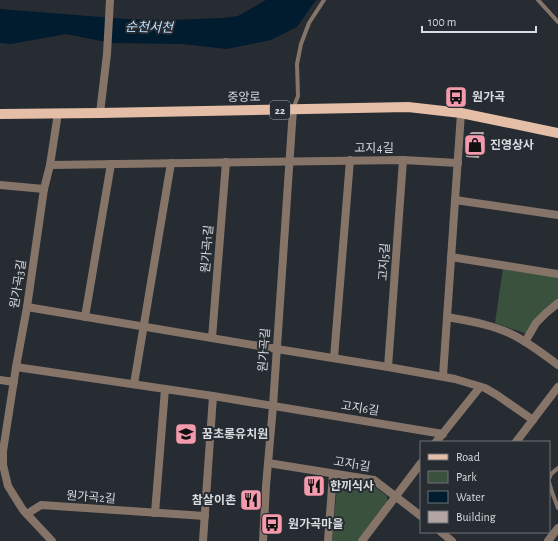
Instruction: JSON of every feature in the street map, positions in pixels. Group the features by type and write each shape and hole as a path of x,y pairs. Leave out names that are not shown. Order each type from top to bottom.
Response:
{"main road":[{"name":"중앙로","path":"0,114 408,107 461,113 558,132"}],"street":[{"path":"100,113 110,0"},
{"name":"원가곡길","path":"263,541 293,109"},
{"name":"원가곡3길","path":"51,541 23,510 8,486 3,465 3,451 27,307 44,189 50,165 58,113"},
{"path":"443,376 461,113"},
{"path":"334,358 350,160"},
{"name":"고지4길","path":"289,161 403,160 458,163"},
{"name":"고지5길","path":"388,366 403,160"},
{"path":"50,165 289,161"},
{"name":"원가곡1길","path":"212,338 226,162"},
{"path":"134,384 171,163"},
{"path":"85,317 111,164"},
{"path":"0,184 44,189"},
{"path":"455,200 558,215"},
{"path":"451,257 558,274"},
{"path":"525,342 536,323 558,304"},
{"path":"27,307 443,376 484,388 497,395 533,420"},
{"path":"447,317 480,323 509,333 525,342 558,365"},
{"path":"16,367 166,388 273,406"},
{"path":"0,380 14,382"},
{"path":"437,441 480,387"},
{"path":"156,514 166,388"},
{"path":"517,441 558,388"},
{"path":"203,541 213,396"},
{"name":"고지6길","path":"273,406 443,434"},
{"name":"고지1길","path":"268,463 374,480 420,515"},
{"path":"362,541 420,464"},
{"path":"328,541 333,474"},
{"name":"원가곡2길","path":"27,514 41,506 205,516"},
{"path":"548,541 558,528"},
{"path":"444,535 452,541"}],"lane":[{"path":"293,109 298,96 297,64 301,44 309,23 324,0"},
{"path":"538,0 558,22"},
{"path":"550,476 558,468"},
{"path":"550,485 558,508"}],"green space":[{"path":"503,268 558,276 558,301 527,334 495,323"},
{"path":"342,480 372,485 387,496 387,503 357,541 332,541 337,485"}],"water":[{"name":"순천서천","path":"266,0 316,0 297,27 271,40 227,49 182,44 111,43 66,34 11,44 0,43 0,9 126,19 170,20 238,16"}],"building":[{"name":"진영상사","path":"484,132 479,158 466,157 470,133"}],"place":[{"name":"원가곡","path":"456,97"},
{"name":"진영상사","path":"475,145"},
{"name":"꿈초롱유치원","path":"186,434"},
{"name":"한끼식사","path":"314,486"},
{"name":"참살이촌","path":"251,500"},
{"name":"원가곡마을","path":"272,524"}]}
